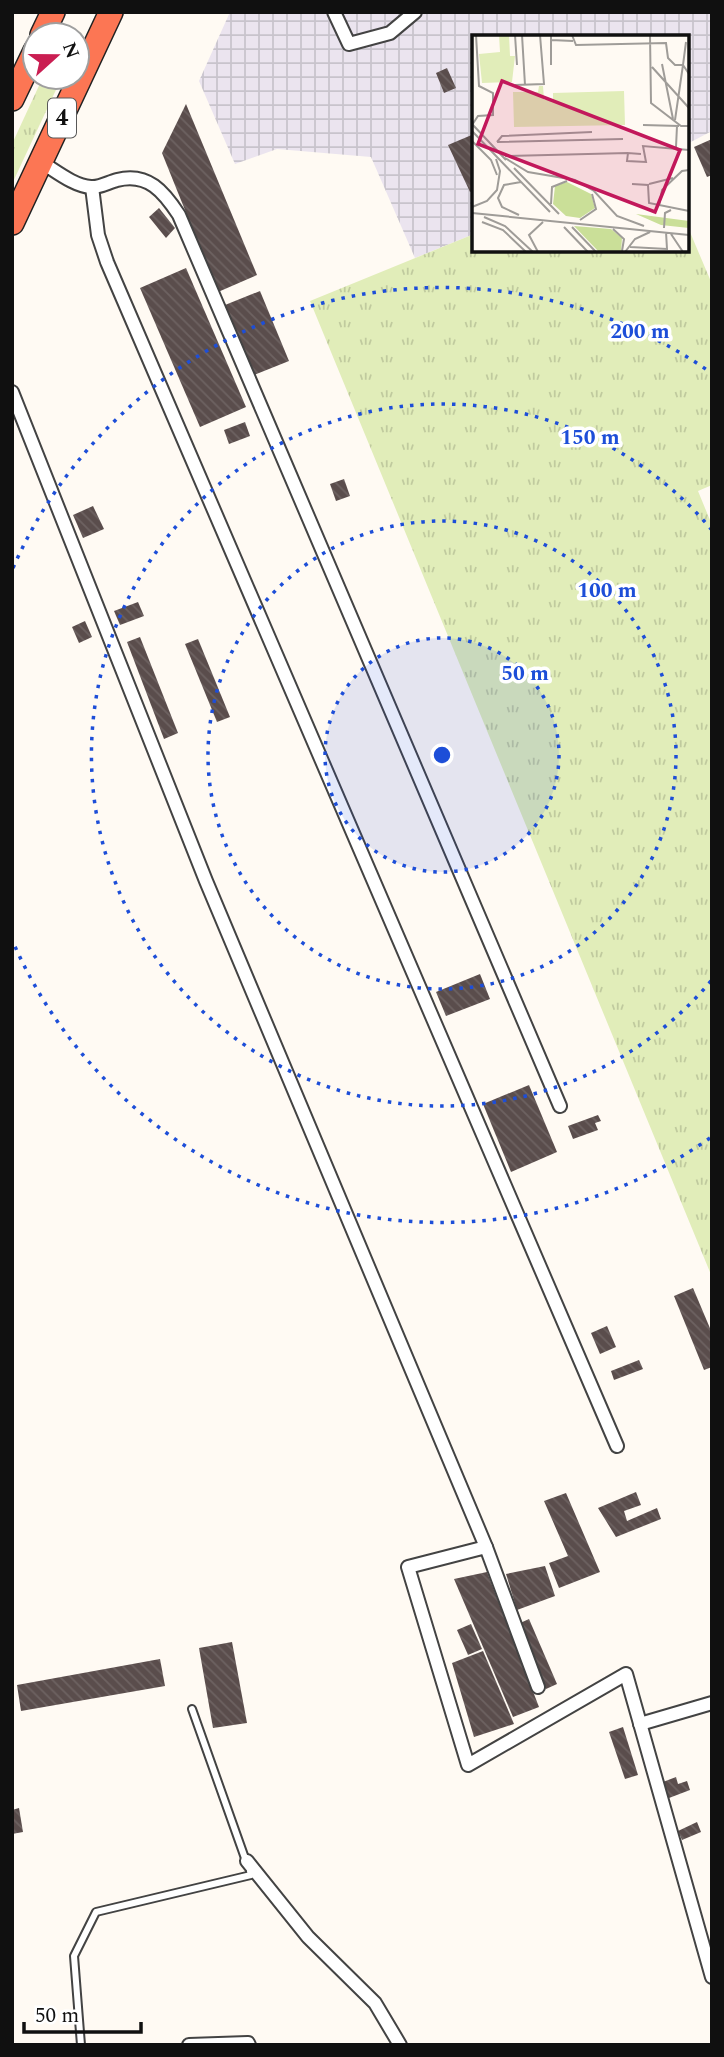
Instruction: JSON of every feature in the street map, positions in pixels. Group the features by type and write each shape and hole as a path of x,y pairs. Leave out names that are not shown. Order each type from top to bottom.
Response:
{"highway":[{"name":"4","path":"12,223 110,12"},
{"name":"4","path":"12,99 21,80"}],"street":[{"path":"334,12 349,44 390,33 415,12"},
{"path":"41,162 75,182 92,187 129,177 146,182 164,193 179,215 560,1106"},
{"path":"92,187 98,235 107,262 617,1446"},
{"path":"12,392 206,881 486,1547 538,1687"},
{"path":"486,1547 408,1567 468,1765 626,1674 712,1977"},
{"path":"640,1724 712,1703"},
{"path":"247,1861 308,1937 374,2003 400,2045"},
{"path":"189,2045 250,2045"}],"lane":[{"path":"81,2045 74,1956 96,1912 251,1875 192,1709"}],"shaded area":[{"path":"230,12 712,12 712,131 689,143 689,35 472,35 472,235 415,258 371,157 277,149 235,164 199,81"}],"green space":[{"path":"37,91 55,91 12,184 12,144"},
{"path":"689,230 712,284 712,485 698,491 712,525 712,1277 310,301 472,235 472,252 689,252"}],"building":[{"path":"447,68 456,88 444,93 436,73"},
{"path":"186,104 257,275 218,292 162,153"},
{"path":"472,135 470,192 448,145"},
{"path":"712,139 712,175 707,177 694,147"},
{"path":"159,208 175,228 166,238 149,217"},
{"path":"186,268 246,407 200,427 140,288"},
{"path":"260,291 289,361 254,375 225,305"},
{"path":"245,422 250,436 229,444 224,430"},
{"path":"344,479 350,496 336,501 330,484"},
{"path":"93,506 104,529 83,538 73,515"},
{"path":"138,602 144,616 120,625 114,611"},
{"path":"85,621 92,637 79,643 72,627"},
{"path":"140,637 178,733 164,739 127,642"},
{"path":"198,639 230,717 217,722 185,644"},
{"path":"480,974 490,999 446,1016 436,992"},
{"path":"529,1085 557,1152 511,1172 483,1104"},
{"path":"598,1115 601,1121 595,1123 598,1130 573,1139 568,1126"},
{"path":"693,1288 712,1333 712,1367 704,1370 674,1296"},
{"path":"607,1326 616,1347 600,1354 591,1333"},
{"path":"639,1360 643,1369 614,1380 611,1371"},
{"path":"636,1492 641,1505 624,1511 627,1521 657,1508 661,1519 616,1537 598,1508"},
{"path":"566,1493 600,1572 559,1588 549,1563 568,1556 544,1501"},
{"path":"545,1566 555,1596 517,1610 506,1574"},
{"path":"487,1572 539,1707 513,1717 454,1579"},
{"path":"529,1619 557,1684 546,1689 518,1624"},
{"path":"471,1624 482,1649 468,1655 457,1630"},
{"path":"232,1642 247,1723 213,1728 199,1648"},
{"path":"483,1651 514,1724 474,1737 452,1663"},
{"path":"160,1659 165,1686 21,1711 17,1685"},
{"path":"623,1727 638,1775 625,1779 609,1732"},
{"path":"676,1777 678,1784 687,1781 690,1790 669,1798 663,1782"},
{"path":"19,1808 23,1832 12,1834 12,1810"},
{"path":"697,1822 701,1832 682,1840 678,1831"}]}
